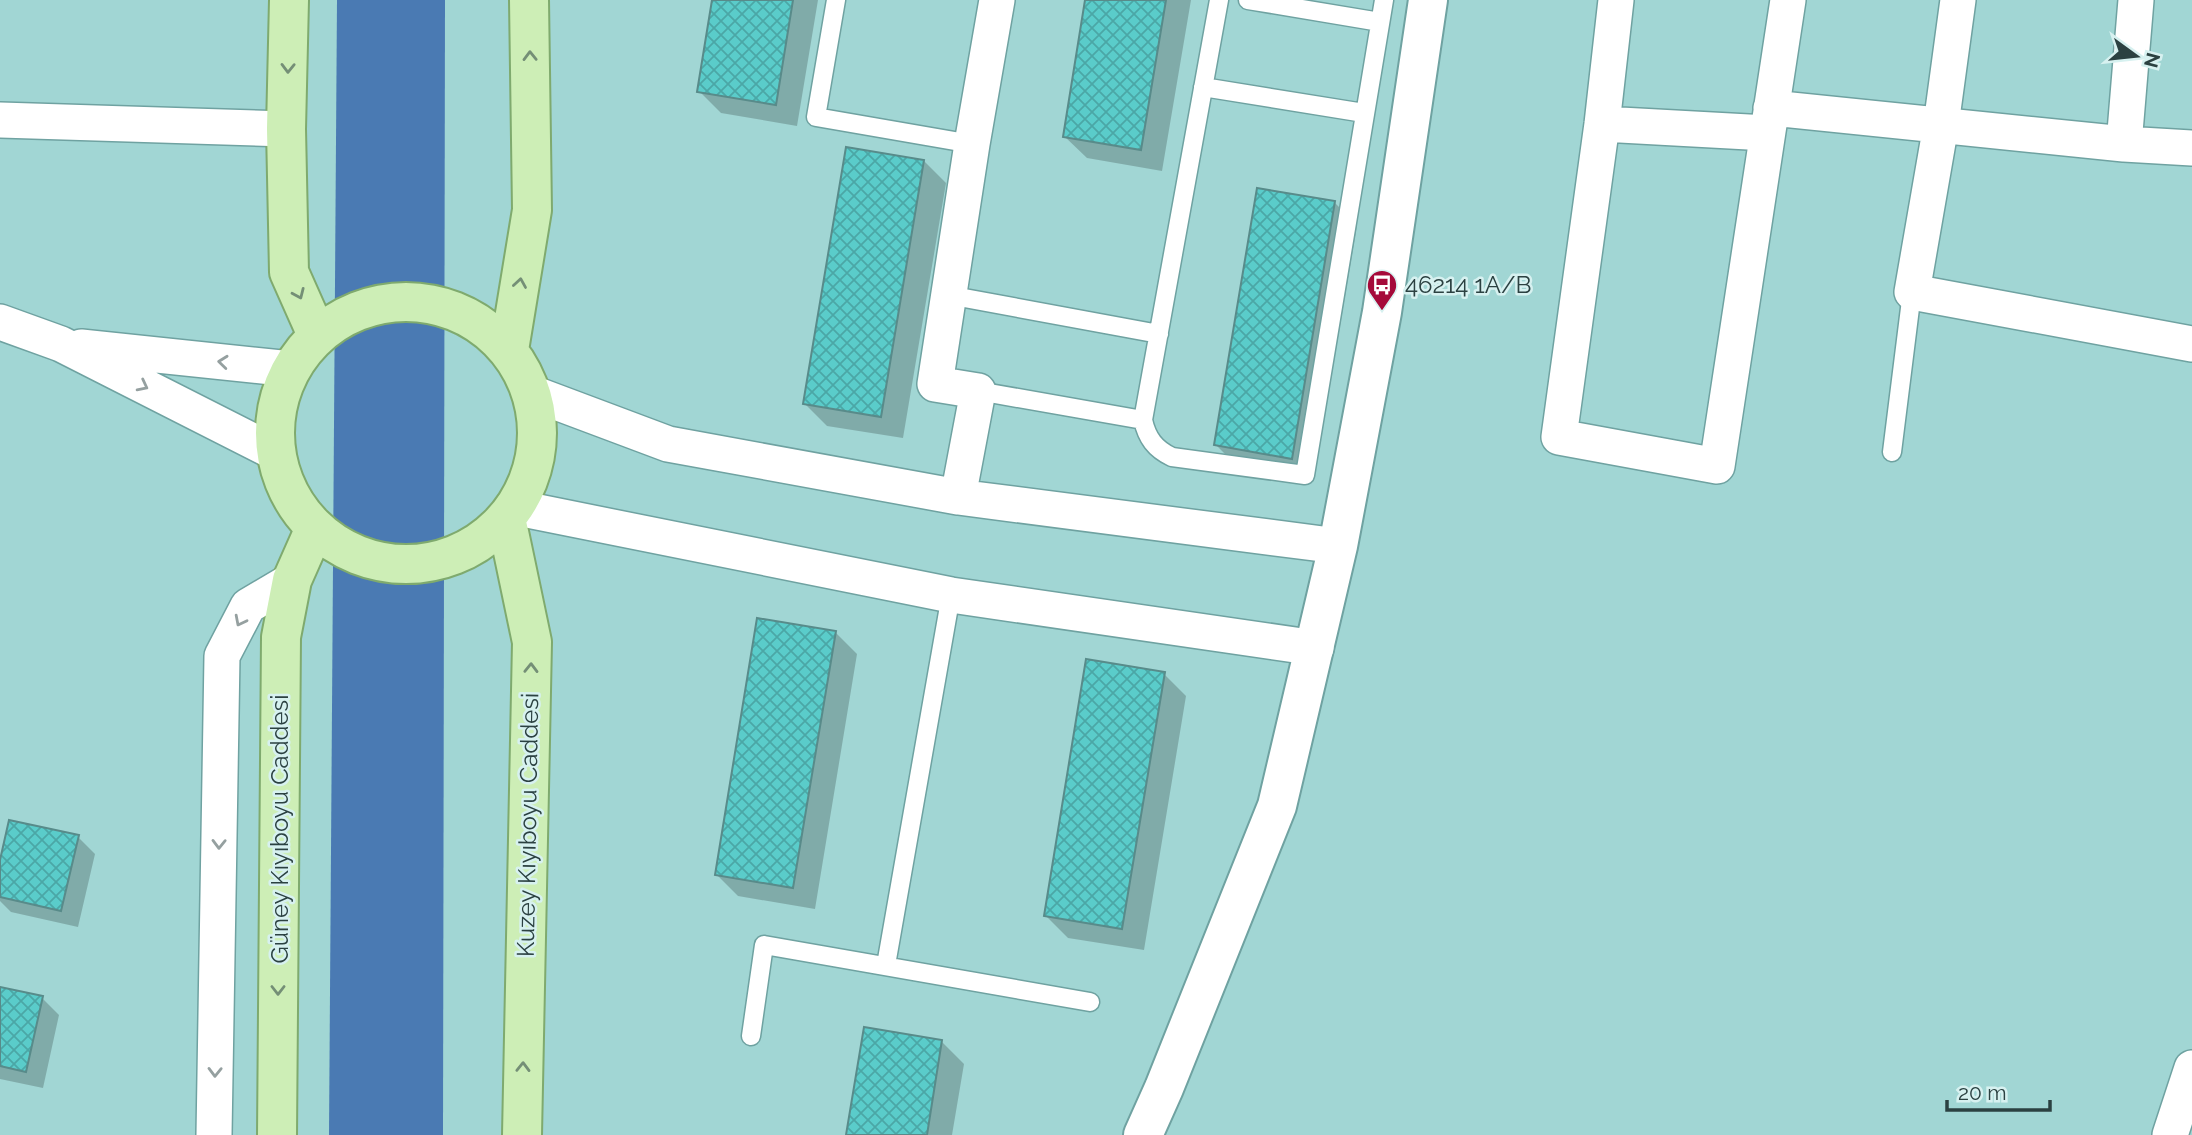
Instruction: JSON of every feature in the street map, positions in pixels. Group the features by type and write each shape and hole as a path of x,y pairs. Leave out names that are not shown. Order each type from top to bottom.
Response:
{"main road":[{"path":"289,0 286,129 289,272 317,335"},
{"path":"509,350 532,210 529,0"},
{"path":"1143,1135 1277,806 1338,546 1382,312 1428,0"},
{"path":"397,301 440,305 480,324 509,350 532,393 538,437 529,480 510,513 474,546 434,562 391,564 350,552 315,528 289,494 276,453 276,410 291,369 317,335 354,311 397,301"},
{"name":"Kuzey Kıyıboyu Caddesi","path":"510,513 532,642 522,1135"},
{"name":"Güney Kıyıboyu Caddesi","path":"277,1135 281,637 292,580 315,528"}],"street":[{"path":"958,497 978,391 935,384 972,144 998,0"},
{"path":"1616,0 1602,124 1559,437 1717,466 1788,0"},
{"path":"1958,0 1941,125 1912,292 2192,344"},
{"path":"2124,144 2136,0"},
{"path":"0,120 286,129"},
{"path":"1602,124 1769,120 1941,125 2124,144 2192,148"},
{"path":"0,322 61,344 276,453"},
{"path":"61,344 291,369"},
{"path":"532,393 668,444 958,497 1338,546"},
{"path":"510,513 951,595 1316,648"},
{"path":"214,1135 222,656 248,606 292,580"},
{"path":"2170,1135 2192,1068"}],"lane":[{"path":"836,0 816,117 972,144"},
{"path":"1219,0 1143,420 1150,439 1172,457 1305,475 1384,0"},
{"path":"1248,0 1380,22"},
{"path":"1203,87 1364,113"},
{"path":"1892,452 1912,292"},
{"path":"948,295 1160,334"},
{"path":"978,391 1143,420"},
{"path":"886,965 951,595"},
{"path":"751,1036 764,945 1090,1002"}],"water":[{"path":"337,0 445,0 443,1135 329,1135"}],"building":[{"path":"712,0 793,0 776,105 697,92"},
{"path":"1085,0 1166,0 1141,150 1063,137"},
{"path":"846,147 924,160 881,417 803,404"},
{"path":"1257,188 1335,201 1292,459 1214,445"},
{"path":"757,618 836,631 793,888 715,875"},
{"path":"1086,659 1165,672 1122,929 1044,916"},
{"path":"9,820 79,835 61,911 0,897 0,860"},
{"path":"0,987 43,996 26,1072 0,1066"},
{"path":"864,1027 942,1040 927,1135 846,1135"}],"place":[{"name":"46214 1A/B","path":"1382,312"}]}
